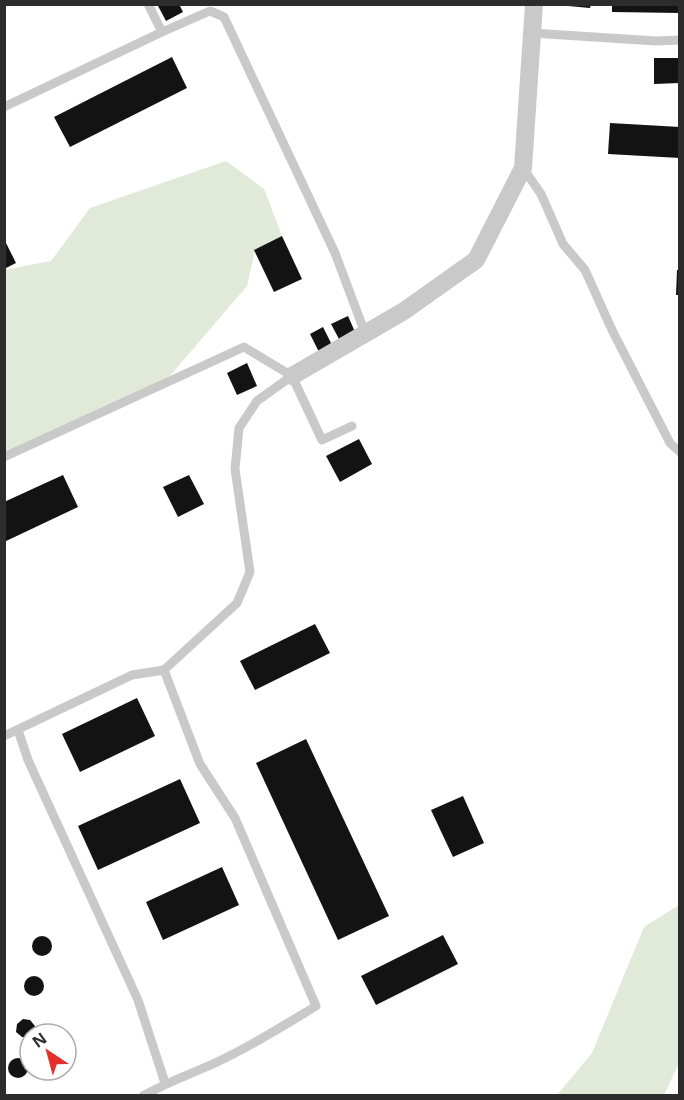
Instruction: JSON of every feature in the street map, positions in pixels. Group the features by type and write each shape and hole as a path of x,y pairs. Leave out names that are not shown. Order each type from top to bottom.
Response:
{"street":[{"path":"292,376 404,311 476,260 523,168 534,4"}],"lane":[{"path":"148,4 162,32"},
{"path":"4,107 162,32 210,12 224,17 335,253 365,333"},
{"path":"532,33 656,42 680,40"},
{"path":"523,168 541,194 563,244 585,270 612,330 670,443 680,452"},
{"path":"4,457 244,346 292,376 322,440 352,426"},
{"path":"4,736 132,675 164,670 237,603 250,572 236,469 239,428 257,401 292,376"},
{"path":"143,1095 252,1045 315,1006 235,818 200,764 164,670"},
{"path":"18,729 28,760 138,1000 165,1083"}],"green space":[{"path":"226,161 264,189 282,236 255,250 247,286 163,384 5,457 4,270 51,261 90,208"},
{"path":"679,905 679,1063 664,1095 557,1095 592,1053 644,927"}],"building":[{"path":"157,4 179,4 183,12 166,21"},
{"path":"568,4 591,4 590,8 568,6"},
{"path":"612,4 680,4 680,13 612,12"},
{"path":"172,57 187,88 70,147 54,117"},
{"path":"654,58 680,58 680,83 654,84"},
{"path":"610,123 680,127 680,158 608,154"},
{"path":"282,236 302,279 274,292 254,250"},
{"path":"4,239 16,263 4,269"},
{"path":"677,270 680,270 680,295 676,295"},
{"path":"348,316 355,332 339,339 331,324"},
{"path":"323,327 332,345 319,352 310,334"},
{"path":"247,363 257,386 237,395 227,373"},
{"path":"359,439 372,464 340,482 326,456"},
{"path":"63,475 78,507 4,542 4,502"},
{"path":"189,475 204,504 178,517 163,487"},
{"path":"315,624 330,653 255,690 240,661"},
{"path":"137,698 155,736 80,772 62,734"},
{"path":"306,739 389,916 338,940 256,763"},
{"path":"180,779 200,823 98,870 78,826"},
{"path":"463,796 484,843 453,857 431,810"},
{"path":"222,867 239,905 163,940 146,902"},
{"path":"443,935 458,964 376,1005 361,976"},
{"path":"42,936 49,939 52,946 49,953 42,956 35,953 32,946 35,939"},
{"path":"34,976 41,979 44,986 41,993 34,996 27,993 24,986 27,979"},
{"path":"23,1019 32,1022 19,1022"},
{"path":"18,1058 18,1078 11,1075 8,1068 14,1059"}]}
